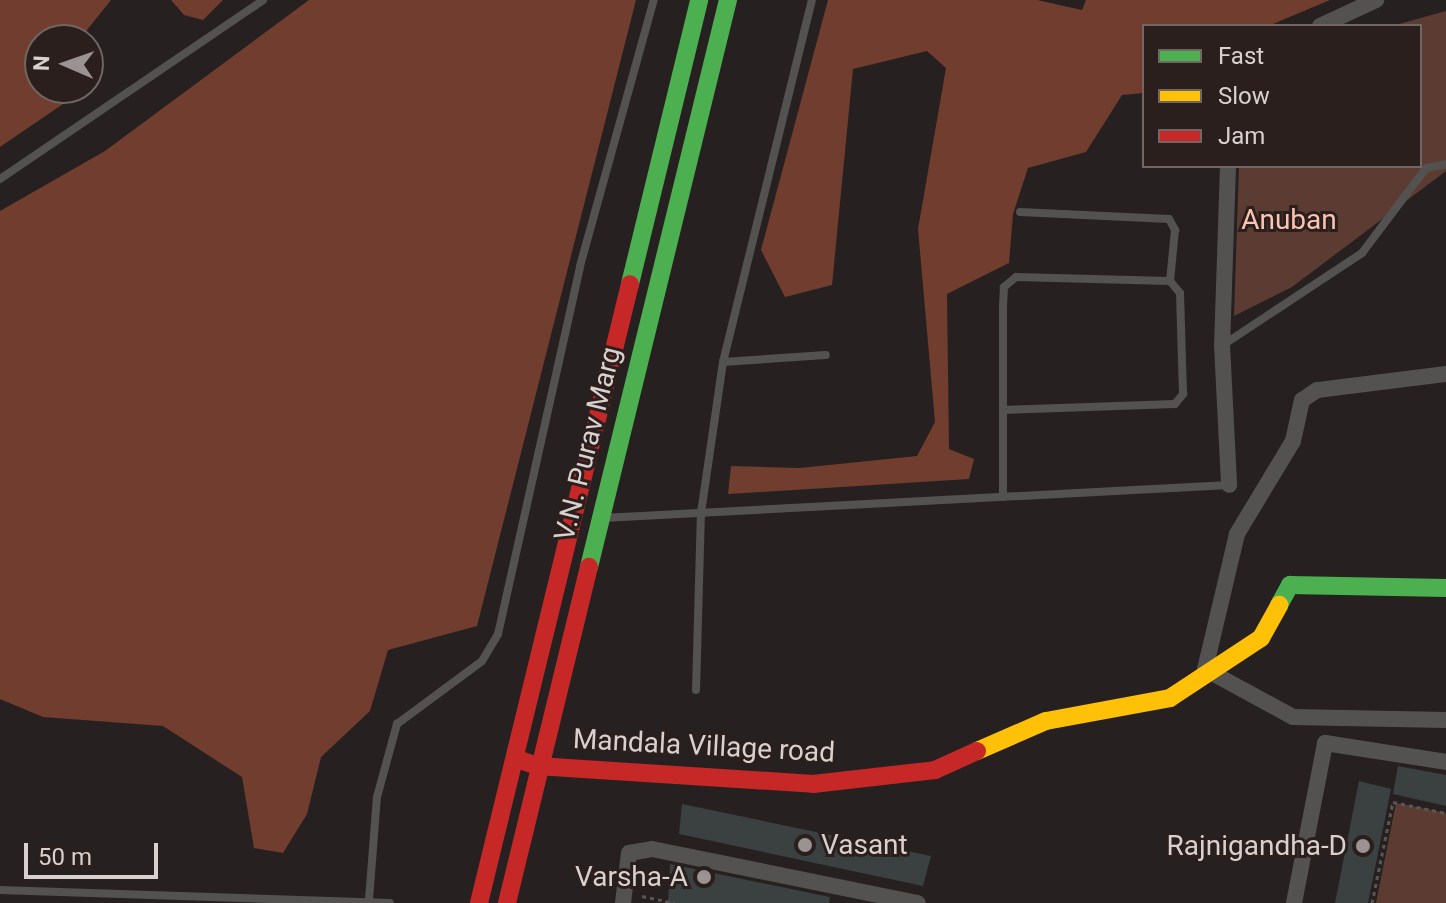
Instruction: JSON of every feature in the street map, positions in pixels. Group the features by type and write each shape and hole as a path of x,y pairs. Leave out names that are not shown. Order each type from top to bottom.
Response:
{"street":[{"name":"V.N. Purav Marg","path":"479,903 699,0"},
{"name":"V.N. Purav Marg","path":"507,903 537,766 728,0"},
{"path":"1324,24 1376,0"},
{"path":"1228,168 1222,345 1229,485"},
{"path":"1446,374 1317,390 1302,400 1293,441 1237,534 1205,669 1293,717 1446,720"},
{"path":"588,463 611,468"},
{"name":"Mandala Village road","path":"515,758 537,766 813,784 935,770 1046,721 1170,698 1205,669 1261,638 1290,585 1446,588"},
{"path":"1294,903 1325,743 1446,762"},
{"path":"623,897 629,853 652,849 918,903"}],"lane":[{"path":"0,179 263,0"},
{"path":"369,900 377,797 397,724 482,661 498,634 580,266 654,0"},
{"path":"696,690 701,513 723,362 812,0"},
{"path":"1222,345 1362,253 1426,168 1446,164"},
{"path":"1003,410 1175,404 1183,394 1180,293 1170,281 1175,230 1169,219 1020,212"},
{"path":"1003,497 1004,287 1016,277 1170,281"},
{"path":"723,362 826,355"},
{"path":"599,519 1229,485"},
{"path":"0,890 222,901 369,900 390,903"}],"path":[{"path":"1372,903 1393,802 1446,813"},
{"path":"623,897 674,903"}],"green space":[{"name":"Anuban","path":"1446,11 1446,171 1292,287 1234,316 1239,168 1422,168 1422,24 1399,24"},
{"path":"1396,803 1446,813 1446,903 1376,903"}],"shaded area":[{"path":"0,0 111,0 92,24 24,24 24,104 63,104 0,147"},
{"path":"171,0 223,0 203,20 184,15"},
{"path":"309,0 636,0 477,626 388,650 370,711 321,757 307,814 283,853 254,848 242,777 163,726 43,717 0,699 0,211 105,151"},
{"path":"828,0 1037,0 1082,10 1086,0 1330,0 1273,24 1142,24 1142,93 1122,95 1086,152 1028,168 1013,214 1009,263 947,294 949,449 974,459 969,479 728,494 731,466 800,468 917,456 935,422 918,229 946,68 927,51 853,69 832,285 785,297 761,250"}],"building":[{"path":"1398,766 1446,775 1446,806 1393,794"},
{"name":"Rajnigandha-D","path":"1359,781 1391,789 1368,903 1335,903"},
{"name":"Vasant","path":"682,804 931,856 923,886 679,834"},
{"name":"Varsha-A","path":"670,864 830,897 829,903 668,903"}],"traffic: fast":[{"path":"630,284 699,0"},
{"path":"589,567 728,0"},
{"path":"1279,605 1290,585 1446,588"}],"traffic: slow":[{"path":"977,751 1046,721 1170,698 1261,638 1279,605"}],"traffic: jam":[{"path":"479,903 630,284"},
{"path":"507,903 589,567"},
{"path":"515,758 537,766 813,784 935,770 977,751"}],"place":[{"name":"Vasant","path":"805,845"},
{"name":"Rajnigandha-D","path":"1363,846"},
{"name":"Varsha-A","path":"704,877"}]}
